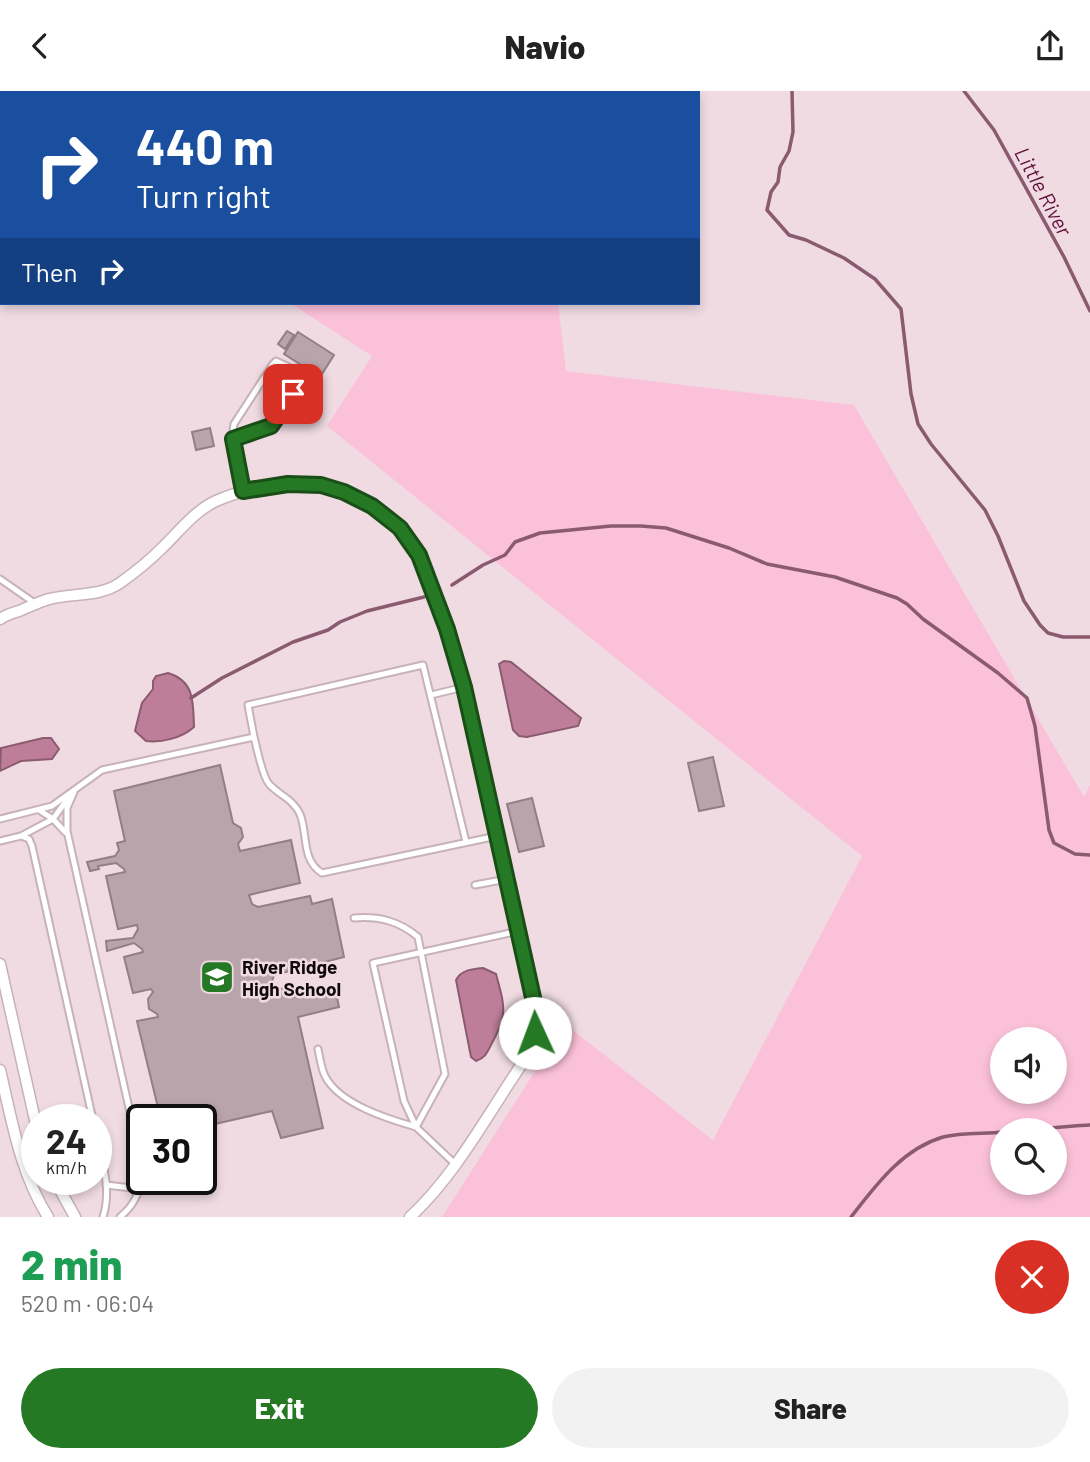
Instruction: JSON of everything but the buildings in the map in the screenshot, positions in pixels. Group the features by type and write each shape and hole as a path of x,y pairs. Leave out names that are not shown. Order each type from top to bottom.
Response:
{"street":[{"path":"0,619 50,599 95,592 118,585 159,551 189,520 214,502 243,491 288,484 321,485 357,497 400,528 419,555 447,629 464,687 536,1011 535,1033 525,1058 432,1196 410,1217"},
{"path":"0,966 31,1104"},
{"path":"0,1070 21,1159 34,1192 48,1217"},
{"path":"63,1195 75,1217"}],"lane":[{"path":"233,439 271,426 293,394 295,376 289,367 276,361 273,364 234,424 233,439 243,491"},
{"path":"0,579 36,604"},
{"path":"466,842 423,665 248,705 254,737 268,782 293,803 300,815 309,858 314,868 322,873 497,836"},
{"path":"431,695 464,687"},
{"path":"0,819 39,810 59,802 102,770 254,737"},
{"path":"0,841 21,835 53,819 75,789"},
{"path":"68,838 67,808 75,789"},
{"path":"39,810 53,819 68,838 128,1104"},
{"path":"21,835 29,839 32,846 89,1104"},
{"path":"475,885 507,879"},
{"path":"355,918 368,917 403,924 418,937 445,1074 416,1127"},
{"path":"455,1164 416,1127 404,1101 373,963 519,931"},
{"path":"318,1049 325,1076 335,1090 361,1107 416,1127"},
{"path":"103,1217 107,1195"},
{"path":"120,1217 130,1209 137,1195"}],"shaded area":[{"path":"293,305 558,305 566,371 854,405 1084,797 1090,785 1090,1217 442,1217 565,1024 713,1140 862,856 327,426 372,356"},
{"path":"504,661 511,662 581,718 578,726 527,737 519,736 513,730 499,664"},
{"path":"168,673 188,687 194,727 171,739 146,741 135,731 142,703 153,689 156,676"},
{"path":"51,738 59,749 52,759 21,761 0,771 1,748"},
{"path":"483,968 496,974 503,1010 500,1025 488,1050 484,1057 476,1061 471,1057 456,980 464,972"}],"waterway":[{"path":"792,91 793,132 789,151 780,167 778,182 771,192 767,210 789,235 844,258 875,279 901,309 911,394 918,424 985,510 1024,601 1040,625 1048,633 1063,637 1090,637"},
{"name":"Little River","path":"964,91 994,130 1064,257 1090,311"},
{"path":"452,585 483,565 505,555 515,542 540,533 641,526 666,528 729,548 767,564 835,577 897,598 998,673 1027,698 1035,726 1049,830 1054,843 1075,854 1090,855"},
{"path":"191,698 222,678 293,642 328,630 367,611 424,597"},
{"name":"Little River","path":"1067,1127 1090,1125"},
{"name":"Little River","path":"851,1217 891,1169 915,1150 950,1135 990,1133"}],"place":[{"name":"River Ridge High School","path":"217,977"}],"route":[{"path":"293,394 267,429 233,439 243,491 288,484 308,484 344,492 372,506 400,528 419,555 447,629 464,687 536,1011 535,1033"}]}
